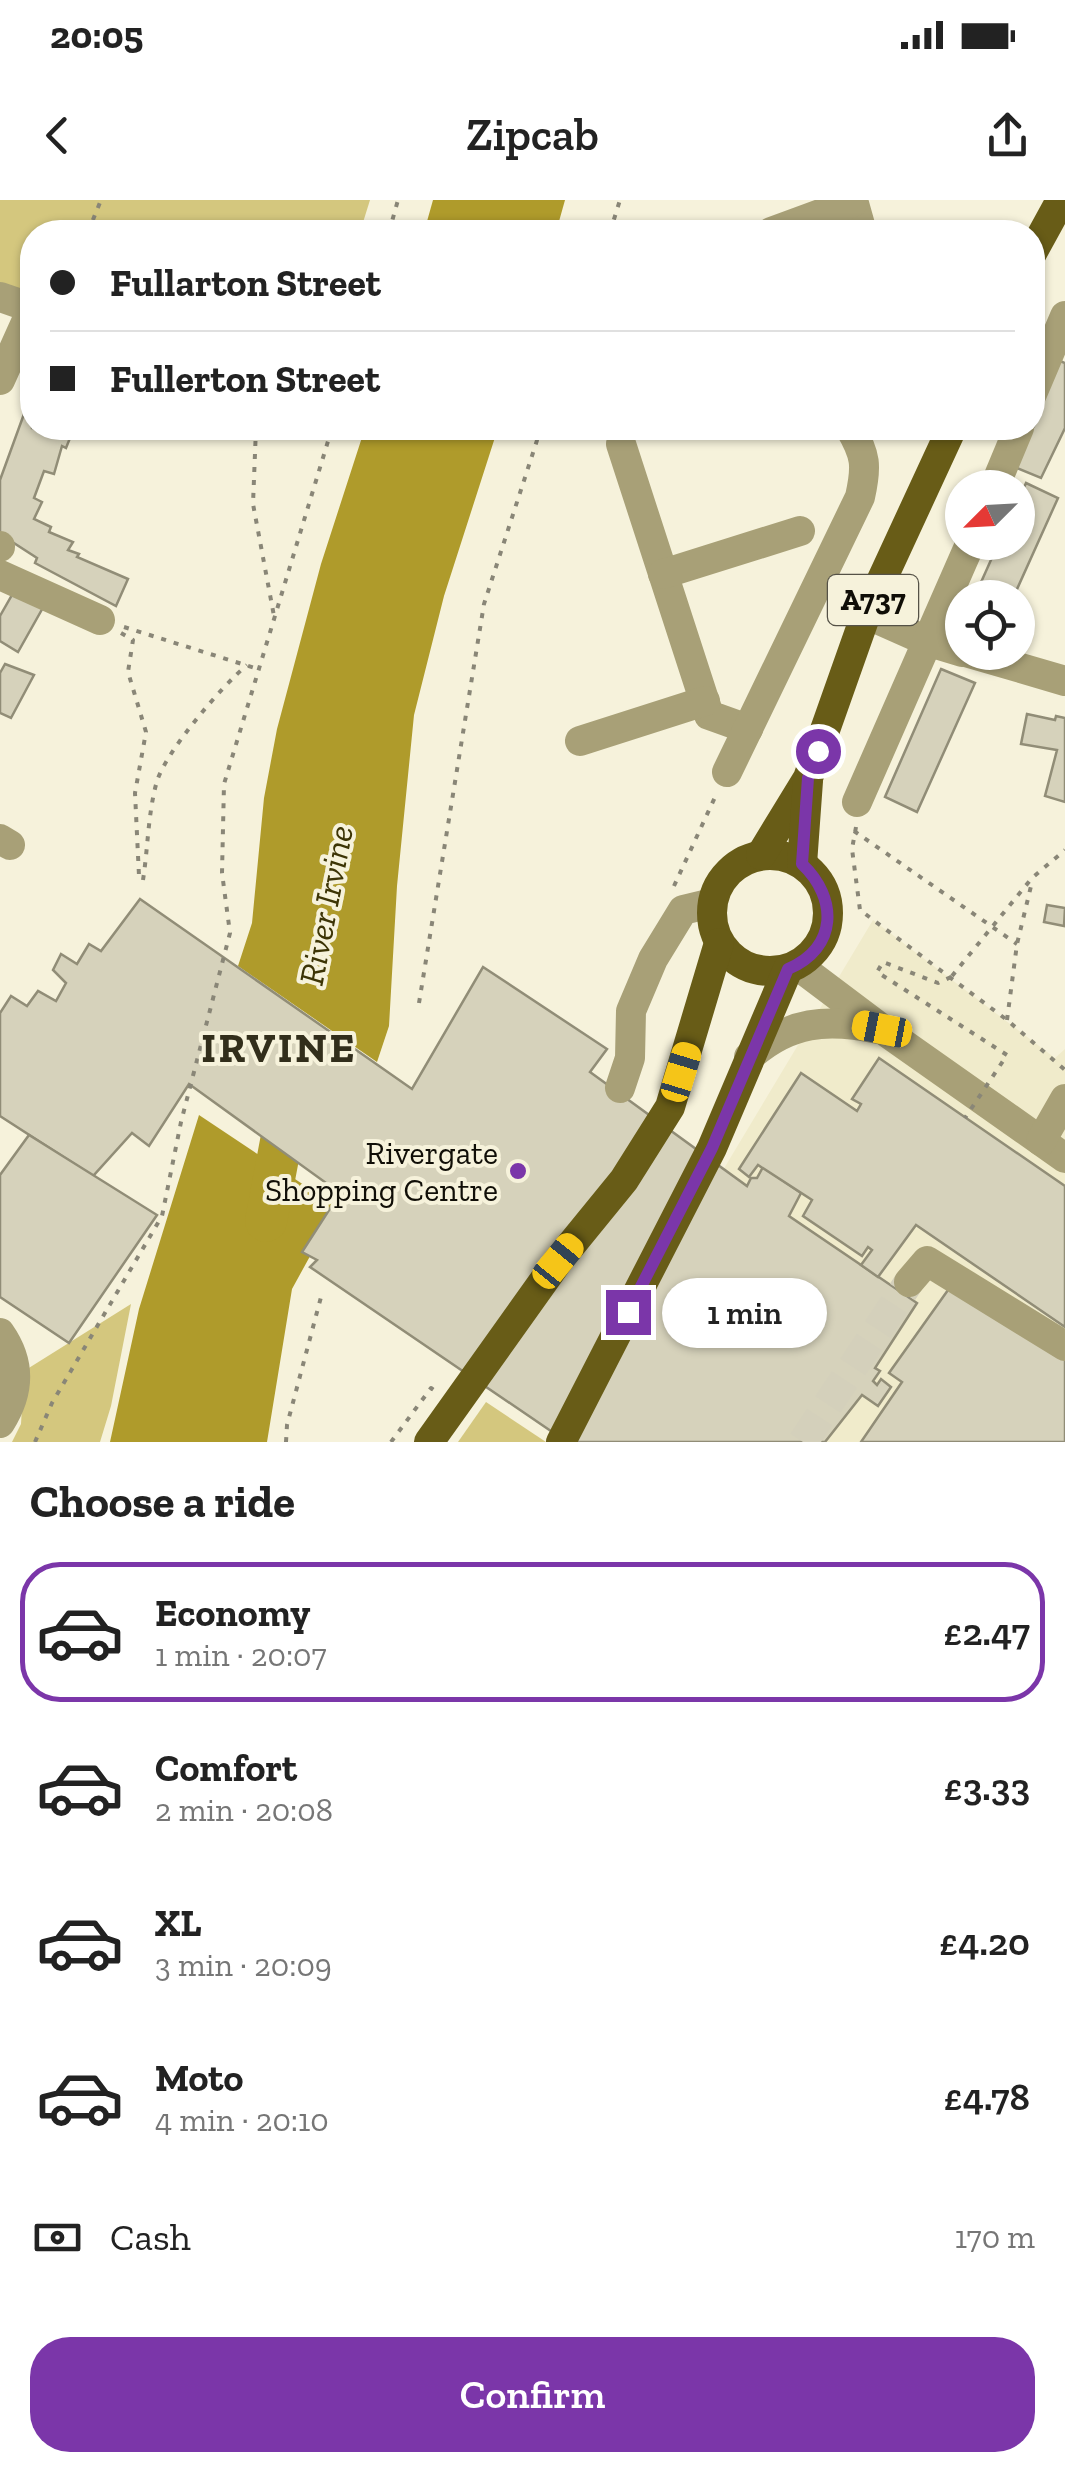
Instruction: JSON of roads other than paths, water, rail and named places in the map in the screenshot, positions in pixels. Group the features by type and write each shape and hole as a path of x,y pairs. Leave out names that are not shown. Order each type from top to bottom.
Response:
{"main road":[{"path":"1045,228 1060,200"},
{"name":"A737","path":"697,907 728,871 761,855 808,778 866,614 946,440"},
{"name":"A737","path":"802,864 808,778"},
{"path":"697,907 711,917 719,943 732,958 749,968 768,972 792,967 813,952 824,936 828,916 822,887 802,864 776,854 761,855"},
{"path":"430,1442 558,1261 624,1180 670,1107 719,943"},
{"path":"562,1442 712,1148 792,967"}],"street":[{"path":"803,220 853,201"},
{"path":"1045,363 1065,316"},
{"path":"0,380 20,335"},
{"path":"727,772 860,497 866,469 857,440"},
{"path":"1002,470 1014,440"},
{"path":"621,444 709,715 748,728"},
{"path":"663,574 800,531"},
{"path":"855,817 964,560"},
{"path":"0,575 100,620"},
{"path":"866,614 945,646"},
{"path":"1025,670 1065,682"},
{"path":"580,741 704,701"},
{"path":"620,1088 630,1058 632,1011 652,959 697,907"},
{"path":"792,967 1053,1149 1065,1099"},
{"path":"749,1058 770,1039 811,1024 852,1023 882,1029"},
{"path":"909,1282 927,1260 1065,1346"},
{"path":"0,1333 14,1362 15,1379 14,1398 0,1422"}],"water":[{"path":"433,200 565,200 559,220 427,220"},
{"path":"361,440 494,440 444,596 414,715 397,886 389,1026 377,1062 238,966 252,923 264,798 277,729 321,564"},
{"path":"199,1115 337,1207 292,1289 267,1442 110,1442 139,1309"}],"waterway":[{"name":"River Irvine","path":"266,1221 290,1094"}],"tunnel":[{"path":"803,1442 909,1282"}],"place":[{"name":"Rivergate Shopping Centre","path":"518,1171"}],"district":[{"name":"IRVINE","path":"279,1047"}]}
